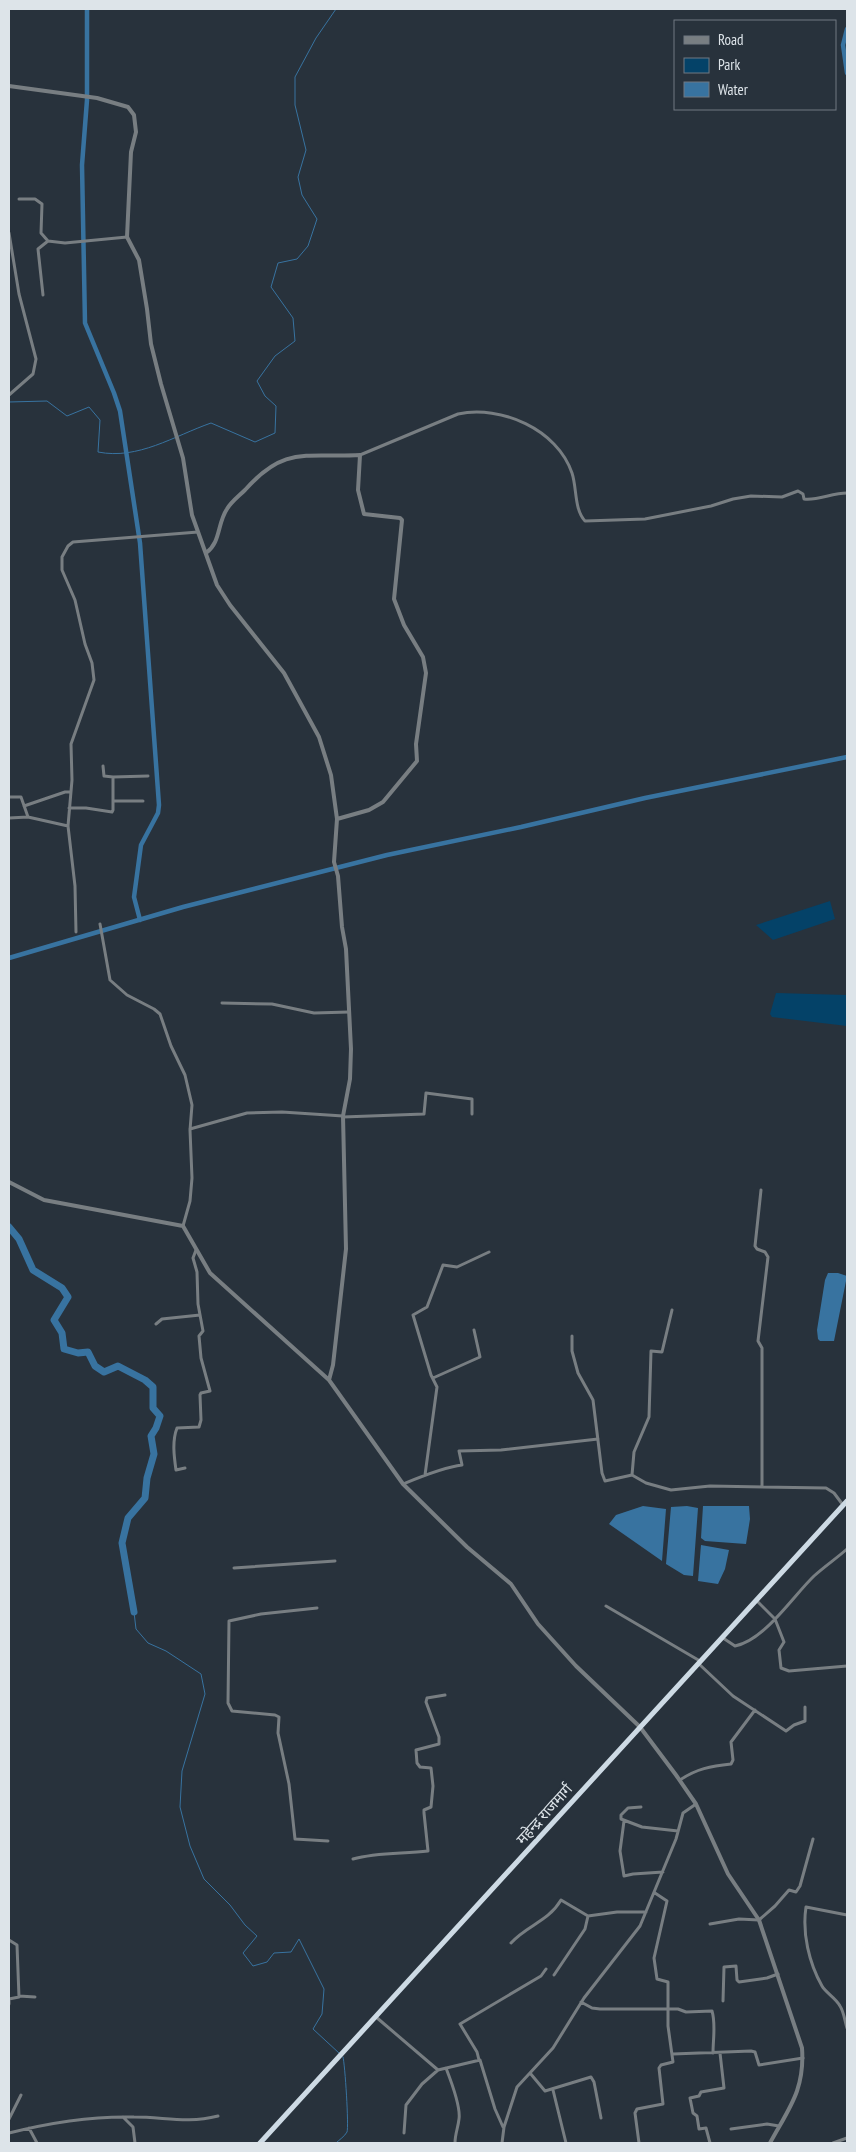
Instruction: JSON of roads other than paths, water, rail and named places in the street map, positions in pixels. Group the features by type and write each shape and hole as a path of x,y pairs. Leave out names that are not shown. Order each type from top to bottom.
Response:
{"highway":[{"name":"महेन्द्र राजमार्ग","path":"260,2143 845,1503"}],"street":[{"path":"9,86 97,98 128,107 135,119 136,132 131,152 128,179 128,223 126,237 139,260 151,344 183,458 192,514 217,585 222,594 276,661 319,737 331,776 337,819 334,862 338,876 342,927 346,949 351,1068 343,1116 346,1249 333,1365 329,1380"},
{"path":"19,200 35,199 42,204 41,233 48,241 64,244 126,237"},
{"path":"9,233 19,294 36,363 33,374 9,395"},
{"path":"43,295 38,249 48,241"},
{"path":"206,553 215,543 226,510 256,478 274,463 306,455 360,455 458,414 469,412 503,414 522,421 540,433 563,454 572,473 580,513 585,521 645,519 751,496 782,497 798,491 803,494 804,499 809,500 831,494 847,493"},
{"path":"337,819 369,810 383,802 416,765 416,744 426,673 423,657 404,625 394,599 402,520 400,518 364,514 358,490 360,455"},
{"path":"76,932 68,826 72,780 71,744 94,680 94,671 75,600 62,570 62,557 68,546 73,542 136,539 198,532"},
{"path":"103,766 104,776 148,776"},
{"path":"70,808 86,808 110,812 113,810 113,777"},
{"path":"24,806 70,792"},
{"path":"9,797 20,796 28,817"},
{"path":"113,801 143,801"},
{"path":"9,818 28,817 68,826"},
{"path":"100,925 110,980 127,995 160,1014 188,1082 192,1105 190,1129 192,1178 190,1201 183,1226 210,1274 329,1380 403,1484 467,1547 511,1584 538,1624 576,1666 640,1727 696,1804 728,1874 759,1920 802,2048 803,2069 794,2101 770,2143"},
{"path":"222,1003 272,1004 314,1013 349,1012"},
{"path":"190,1129 235,1115 253,1113 343,1116 424,1114 426,1093 472,1099 472,1114"},
{"path":"9,1182 44,1200 183,1226"},
{"path":"761,1190 754,1246 765,1252 768,1257 758,1341 762,1348 762,1487"},
{"path":"185,1468 176,1470 175,1431 176,1428 199,1427 201,1420 200,1395 210,1391 199,1336 203,1331 197,1272 193,1258 196,1250"},
{"path":"425,1475 437,1387 413,1315 427,1307 443,1265 457,1267 490,1252"},
{"path":"632,1475 634,1452 649,1417 650,1352 662,1352 672,1310"},
{"path":"156,1324 162,1319 200,1316"},
{"path":"433,1378 480,1357 474,1330"},
{"path":"572,1336 572,1351 578,1373 593,1400 602,1473 605,1481 632,1475 646,1483 671,1490 710,1486 826,1488 845,1503"},
{"path":"403,1484 449,1467 462,1465 459,1451 501,1450 598,1439"},
{"path":"723,1638 735,1646 754,1637 775,1619 792,1598 814,1576 847,1549"},
{"path":"234,1568 334,1561"},
{"path":"757,1601 775,1619 784,1642 779,1650 781,1668 789,1671 847,1666"},
{"path":"606,1606 700,1663 733,1696 786,1731 794,1725 805,1721 805,1707"},
{"path":"317,1608 261,1614 229,1620 228,1703 232,1711 275,1715 279,1718 278,1733 289,1784 295,1839 328,1841"},
{"path":"353,1859 365,1855 406,1854 428,1851 424,1810 431,1807 433,1786 431,1768 420,1767 417,1763 416,1750 439,1744 439,1737 426,1702 427,1698 445,1695"},
{"path":"680,1780 695,1770 731,1764 733,1760 731,1742 755,1710"},
{"path":"502,2143 504,2128 517,2087 552,2048 581,2002 640,1926 663,1872 683,1813 696,1804"},
{"path":"641,1807 628,1808 621,1815 621,1819 642,1828 678,1831"},
{"path":"624,1821 620,1850 624,1876 663,1872"},
{"path":"710,1924 739,1919 759,1920 789,1890 796,1892 800,1886 813,1839"},
{"path":"639,2143 635,2113 637,2108 663,2104 659,2068 661,2065 673,2062 668,2026 668,1982 657,1979 654,1958 667,1901 655,1893"},
{"path":"511,1943 521,1931 541,1922 554,1912 561,1900 588,1916 617,1912 646,1912"},
{"path":"847,1916 806,1907 805,1916 809,1954 814,1969 823,1987 840,2006 847,2028"},
{"path":"554,1975 585,1929 588,1916"},
{"path":"9,1940 17,1945 19,1996"},
{"path":"724,2001 724,1967 736,1966 737,1980 739,1982 767,1978 778,1974"},
{"path":"504,2128 477,2052 460,2024 541,1976 546,1969"},
{"path":"9,2004 10,1999 19,1996 35,1996"},
{"path":"581,2002 592,2008 600,2009 712,2011 715,2022 713,2029 714,2053"},
{"path":"376,2017 438,2070"},
{"path":"672,2054 720,2053 740,2050 755,2052 759,2065 802,2058"},
{"path":"710,2143 706,2128 699,2129 697,2116 692,2113 690,2098 698,2096 701,2092 724,2088 720,2053"},
{"path":"404,2133 406,2105 422,2084 438,2070 479,2060"},
{"path":"446,2068 452,2082 459,2116 455,2143"},
{"path":"530,2073 544,2091 591,2077 594,2082 601,2118"},
{"path":"552,2090 566,2143"},
{"path":"9,2119 21,2095"},
{"path":"9,2133 29,2128 122,2117 198,2121 218,2116"},
{"path":"122,2117 134,2127 135,2143"},
{"path":"731,2129 768,2124 779,2126"},
{"path":"29,2128 37,2143"},
{"path":"834,2143 847,2138"}],"water":[{"path":"828,1273 838,1273 847,1276 834,1341 820,1341 817,1330 825,1280"},
{"path":"643,1506 666,1509 662,1561 609,1524 616,1515"},
{"path":"687,1506 698,1508 693,1576 684,1575 666,1564 671,1507"},
{"path":"703,1506 749,1506 750,1519 746,1544 705,1541 701,1538"},
{"path":"701,1545 729,1550 725,1569 718,1584 698,1581"}],"waterway":[{"path":"87,9 87,100 82,165 85,323 120,411 140,543 159,805 158,813 141,845 134,897 140,920"},
{"path":"9,402 47,401 67,416 89,407 100,420 98,452 113,454 142,450 211,423 255,442 275,433 276,406 265,396 257,381 275,356 295,341 293,318 271,287 278,263 297,259 308,246 317,219 302,195 298,177 306,150 295,105 295,77 316,38 336,9"},
{"path":"847,29 843,45 847,73"},
{"path":"9,958 183,907 387,855 521,827 645,798 847,757"},
{"path":"9,1227 19,1239 33,1270 62,1288 68,1297 54,1320 62,1333 64,1349 78,1353 88,1352 95,1366 104,1372 118,1366 145,1380 153,1387 153,1408 160,1416 151,1436 154,1454 147,1478 145,1498 128,1518 122,1543 134,1612"},
{"path":"134,1612 136,1629 148,1643 166,1651 201,1674 205,1694 182,1771 180,1807 190,1846 204,1879 257,1936 243,1953 253,1966 267,1962 274,1953 291,1952 299,1939 324,1989 322,2014 313,2029 339,2053"},
{"path":"336,2143 347,2132 343,2057"}]}
